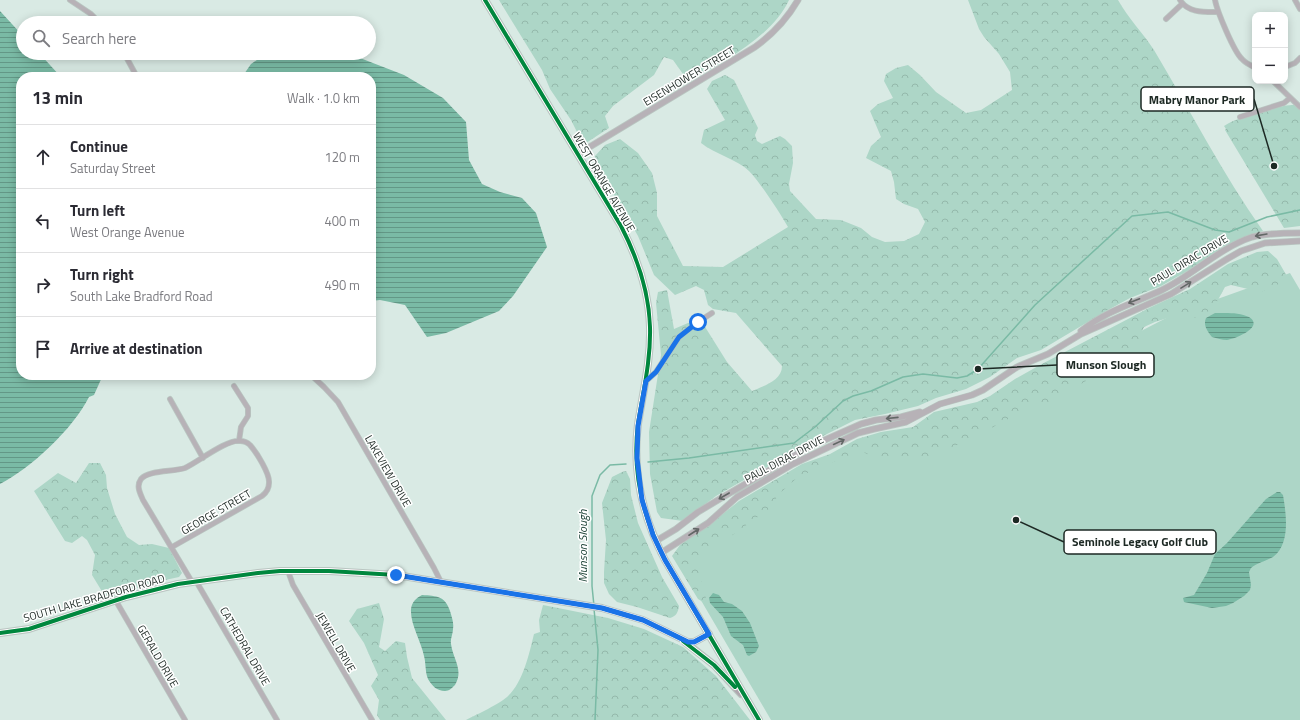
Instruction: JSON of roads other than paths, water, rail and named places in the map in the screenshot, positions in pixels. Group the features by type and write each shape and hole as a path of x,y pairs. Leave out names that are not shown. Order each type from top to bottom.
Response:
{"main road":[{"name":"WEST ORANGE AVENUE","path":"485,0 621,226 630,243 640,269 647,299 650,327 649,361 638,426 637,458 642,500 661,553 759,720"},
{"name":"SOUTH LAKE BRADFORD ROAD","path":"0,633 28,628 146,592 194,581 258,572 341,571 441,582 602,608 643,620 688,642 694,642 709,634"},
{"path":"682,639 718,669 753,709"}],"street":[{"path":"70,0 93,16"},
{"name":"EISENHOWER STREET","path":"578,154 755,47 767,38 784,21 798,0"},
{"path":"1215,0 1218,12 1236,52 1242,60 1252,66"},
{"path":"1296,0 1300,9"},
{"path":"1166,19 1181,2 1195,12 1218,12"},
{"path":"1288,66 1300,58"},
{"path":"128,60 134,72"},
{"path":"1276,84 1300,107"},
{"path":"1240,117 1284,103 1290,98"},
{"name":"PAUL DIRAC DRIVE","path":"661,553 708,523 737,497 778,472 854,435 906,422 946,402 972,395 983,390 1017,367 1048,354 1104,316 1170,286 1238,243 1260,235 1300,233"},
{"name":"PAUL DIRAC DRIVE","path":"1075,337 1171,294 1241,251 1269,243 1300,241"},
{"path":"646,381 656,372 679,337 712,313"},
{"name":"LAKEVIEW DRIVE","path":"316,380 338,402 427,554 441,582"},
{"path":"170,399 204,458 238,440 241,427 248,416 248,408 234,386"},
{"name":"PAUL DIRAC DRIVE","path":"656,541 722,497 795,454 821,441 861,424 876,420 907,416 930,409"},
{"name":"GEORGE STREET","path":"172,547 262,496 268,490 270,482 269,475 250,444 238,440"},
{"name":"CATHEDRAL DRIVE","path":"204,458 181,469 147,475 139,482 139,490 143,500 278,720"},
{"name":"JEWELL DRIVE","path":"288,571 293,585 372,720"},
{"name":"GERALD DRIVE","path":"116,601 186,720"}],"waterway":[{"name":"Munson Slough","path":"648,462 689,458 794,443 815,427 843,401 853,396 871,391 903,377 923,374 957,378 967,376 978,369 1035,305 1132,216 1168,212 1215,230 1229,232 1267,217 1300,210"},
{"name":"Munson Slough","path":"594,606 592,586 592,496 600,475 610,465 626,464"},
{"name":"Munson Slough","path":"594,609 598,650 595,720"}],"place":[{"name":"Mabry Manor Park","path":"1274,166"},
{"name":"Munson Slough","path":"978,369"},
{"name":"Seminole Legacy Golf Club","path":"1016,520"}]}
